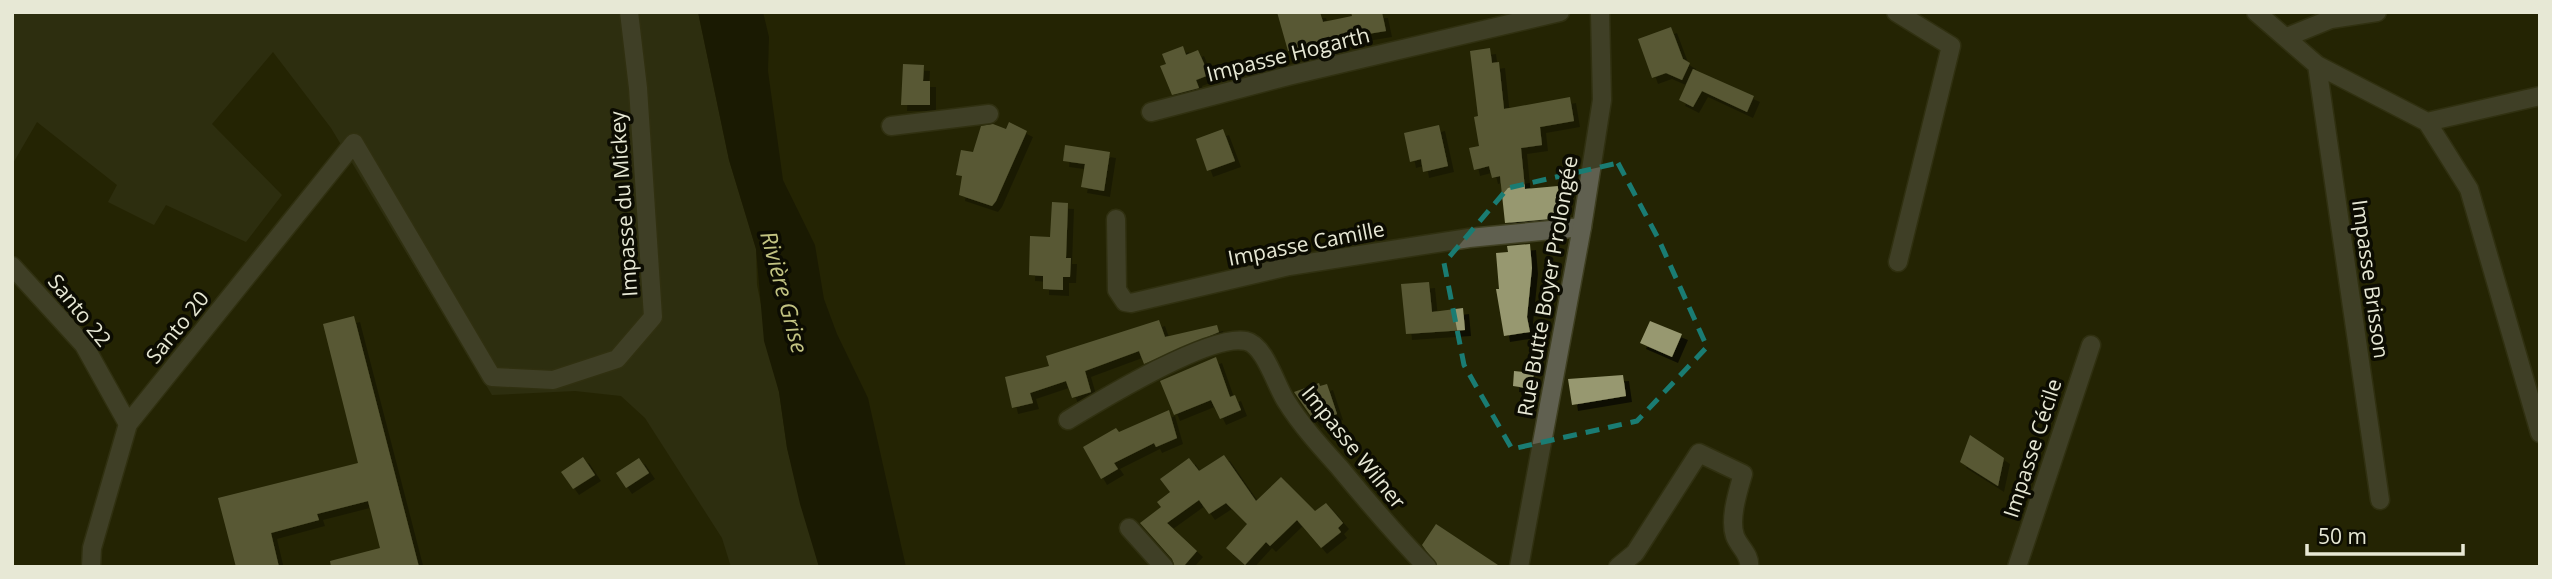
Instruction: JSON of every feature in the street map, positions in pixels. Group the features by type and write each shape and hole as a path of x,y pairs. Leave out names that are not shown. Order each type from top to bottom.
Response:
{"street":[{"name":"Impasse du Mickey","path":"354,144 492,377 553,380 617,359 653,317 638,88 629,12"},
{"name":"Impasse Hogarth","path":"1151,112 1288,76 1560,12"},
{"name":"Rue Butte Boyer Prolongée","path":"1519,567 1582,227 1602,100 1600,12"},
{"path":"1896,12 1951,46 1898,262"},
{"path":"2256,12 2317,65 2427,122 2469,189 2540,433"},
{"path":"2287,37 2331,19 2377,12"},
{"name":"Impasse Brisson","path":"2317,65 2380,500"},
{"path":"2427,122 2540,96"},
{"path":"891,126 989,114"},
{"name":"Santo 20","path":"91,567 92,548 128,424 354,144"},
{"name":"Impasse Camille","path":"1116,219 1117,290 1125,302 1132,303 1289,266 1469,238 1582,227"},
{"name":"Santo 22","path":"12,266 84,345 128,424"},
{"name":"Impasse Wilner","path":"1068,420 1186,356 1232,340 1253,344 1303,426 1427,567"},
{"name":"Impasse Cécile","path":"2017,567 2091,345"},
{"path":"1618,567 1635,553 1699,453 1743,474 1736,499 1734,534 1750,561 1749,567"},
{"path":"1129,528 1164,567"}],"highlighted area":[{"path":"1618,163 1658,238 1707,347 1637,421 1512,449 1464,365 1444,263 1508,188"}],"green space":[{"path":"12,12 698,12 729,160 756,249 757,285 779,392 787,448 819,567 731,567 722,538 645,418 621,396 575,391 492,395 331,128 273,52 212,124 282,195 246,242 166,205 154,225 108,202 117,185 37,122 12,165"}],"water":[{"name":"Rivière Grise","path":"698,12 763,12 769,37 768,71 783,180 815,245 824,299 837,334 868,398 906,567 819,567 800,504 787,448 779,392 764,341 756,249 729,160"}],"building":[{"path":"1277,12 1320,12 1323,22 1352,16 1351,12 1382,12 1386,31 1325,41 1288,51"},
{"path":"1671,27 1683,59 1690,63 1682,80 1666,73 1652,78 1638,39"},
{"path":"1183,46 1186,55 1198,50 1209,75 1196,80 1199,88 1172,95 1160,66 1166,64 1162,54"},
{"path":"1490,48 1492,63 1499,62 1504,109 1570,97 1574,121 1540,127 1542,145 1521,148 1525,189 1558,186 1561,218 1505,223 1500,176 1492,178 1489,166 1474,170 1469,148 1479,146 1474,117 1478,116 1470,51"},
{"path":"903,64 924,65 923,81 930,81 930,105 901,105"},
{"path":"1693,69 1754,96 1747,112 1702,91 1693,107 1679,100"},
{"path":"1009,122 1027,131 996,201 992,206 959,195 962,176 956,175 961,150 973,152 981,126 993,124 1006,129"},
{"path":"1439,125 1448,166 1423,172 1421,159 1410,162 1404,133"},
{"path":"1223,129 1235,161 1207,171 1196,139"},
{"path":"1065,145 1110,152 1104,191 1081,187 1085,164 1063,161"},
{"path":"1052,202 1068,203 1066,258 1071,258 1070,277 1063,277 1063,290 1043,289 1043,276 1029,275 1030,236 1050,237"},
{"path":"1530,244 1532,268 1527,317 1530,332 1504,336 1496,289 1499,289 1496,253 1508,252 1507,246"},
{"path":"1429,282 1432,312 1463,308 1465,330 1406,334 1401,284"},
{"path":"354,316 419,567 331,567 330,561 380,548 368,501 317,514 319,520 271,533 279,567 236,567 218,498 358,463 323,324"},
{"path":"1159,320 1165,337 1217,325 1219,332 1144,364 1139,351 1085,371 1091,392 1072,398 1066,381 1030,393 1033,403 1012,408 1005,377 1049,366 1046,356"},
{"path":"1650,321 1682,334 1672,357 1640,343"},
{"path":"1216,357 1230,397 1235,395 1241,410 1220,419 1211,400 1174,415 1160,381"},
{"path":"1514,371 1534,373 1532,389 1513,386"},
{"path":"1623,375 1626,396 1572,405 1568,379"},
{"path":"1319,383 1320,386 1327,384 1337,414 1315,422 1294,392"},
{"path":"1169,410 1177,438 1156,447 1154,443 1114,463 1118,469 1101,479 1083,447 1116,428 1119,432"},
{"path":"1970,435 2004,458 1998,486 1960,462"},
{"path":"1224,455 1256,501 1281,477 1315,511 1326,503 1343,523 1338,528 1341,532 1321,548 1297,520 1270,546 1266,542 1245,565 1226,548 1247,524 1226,503 1209,514 1199,500 1167,523 1197,551 1183,567 1175,567 1172,559 1140,523 1161,507 1157,502 1170,492 1160,479 1189,458 1199,471"},
{"path":"583,457 595,475 573,489 561,472"},
{"path":"639,458 649,473 626,488 616,473"},
{"path":"1436,524 1501,567 1438,567 1422,545"}]}
